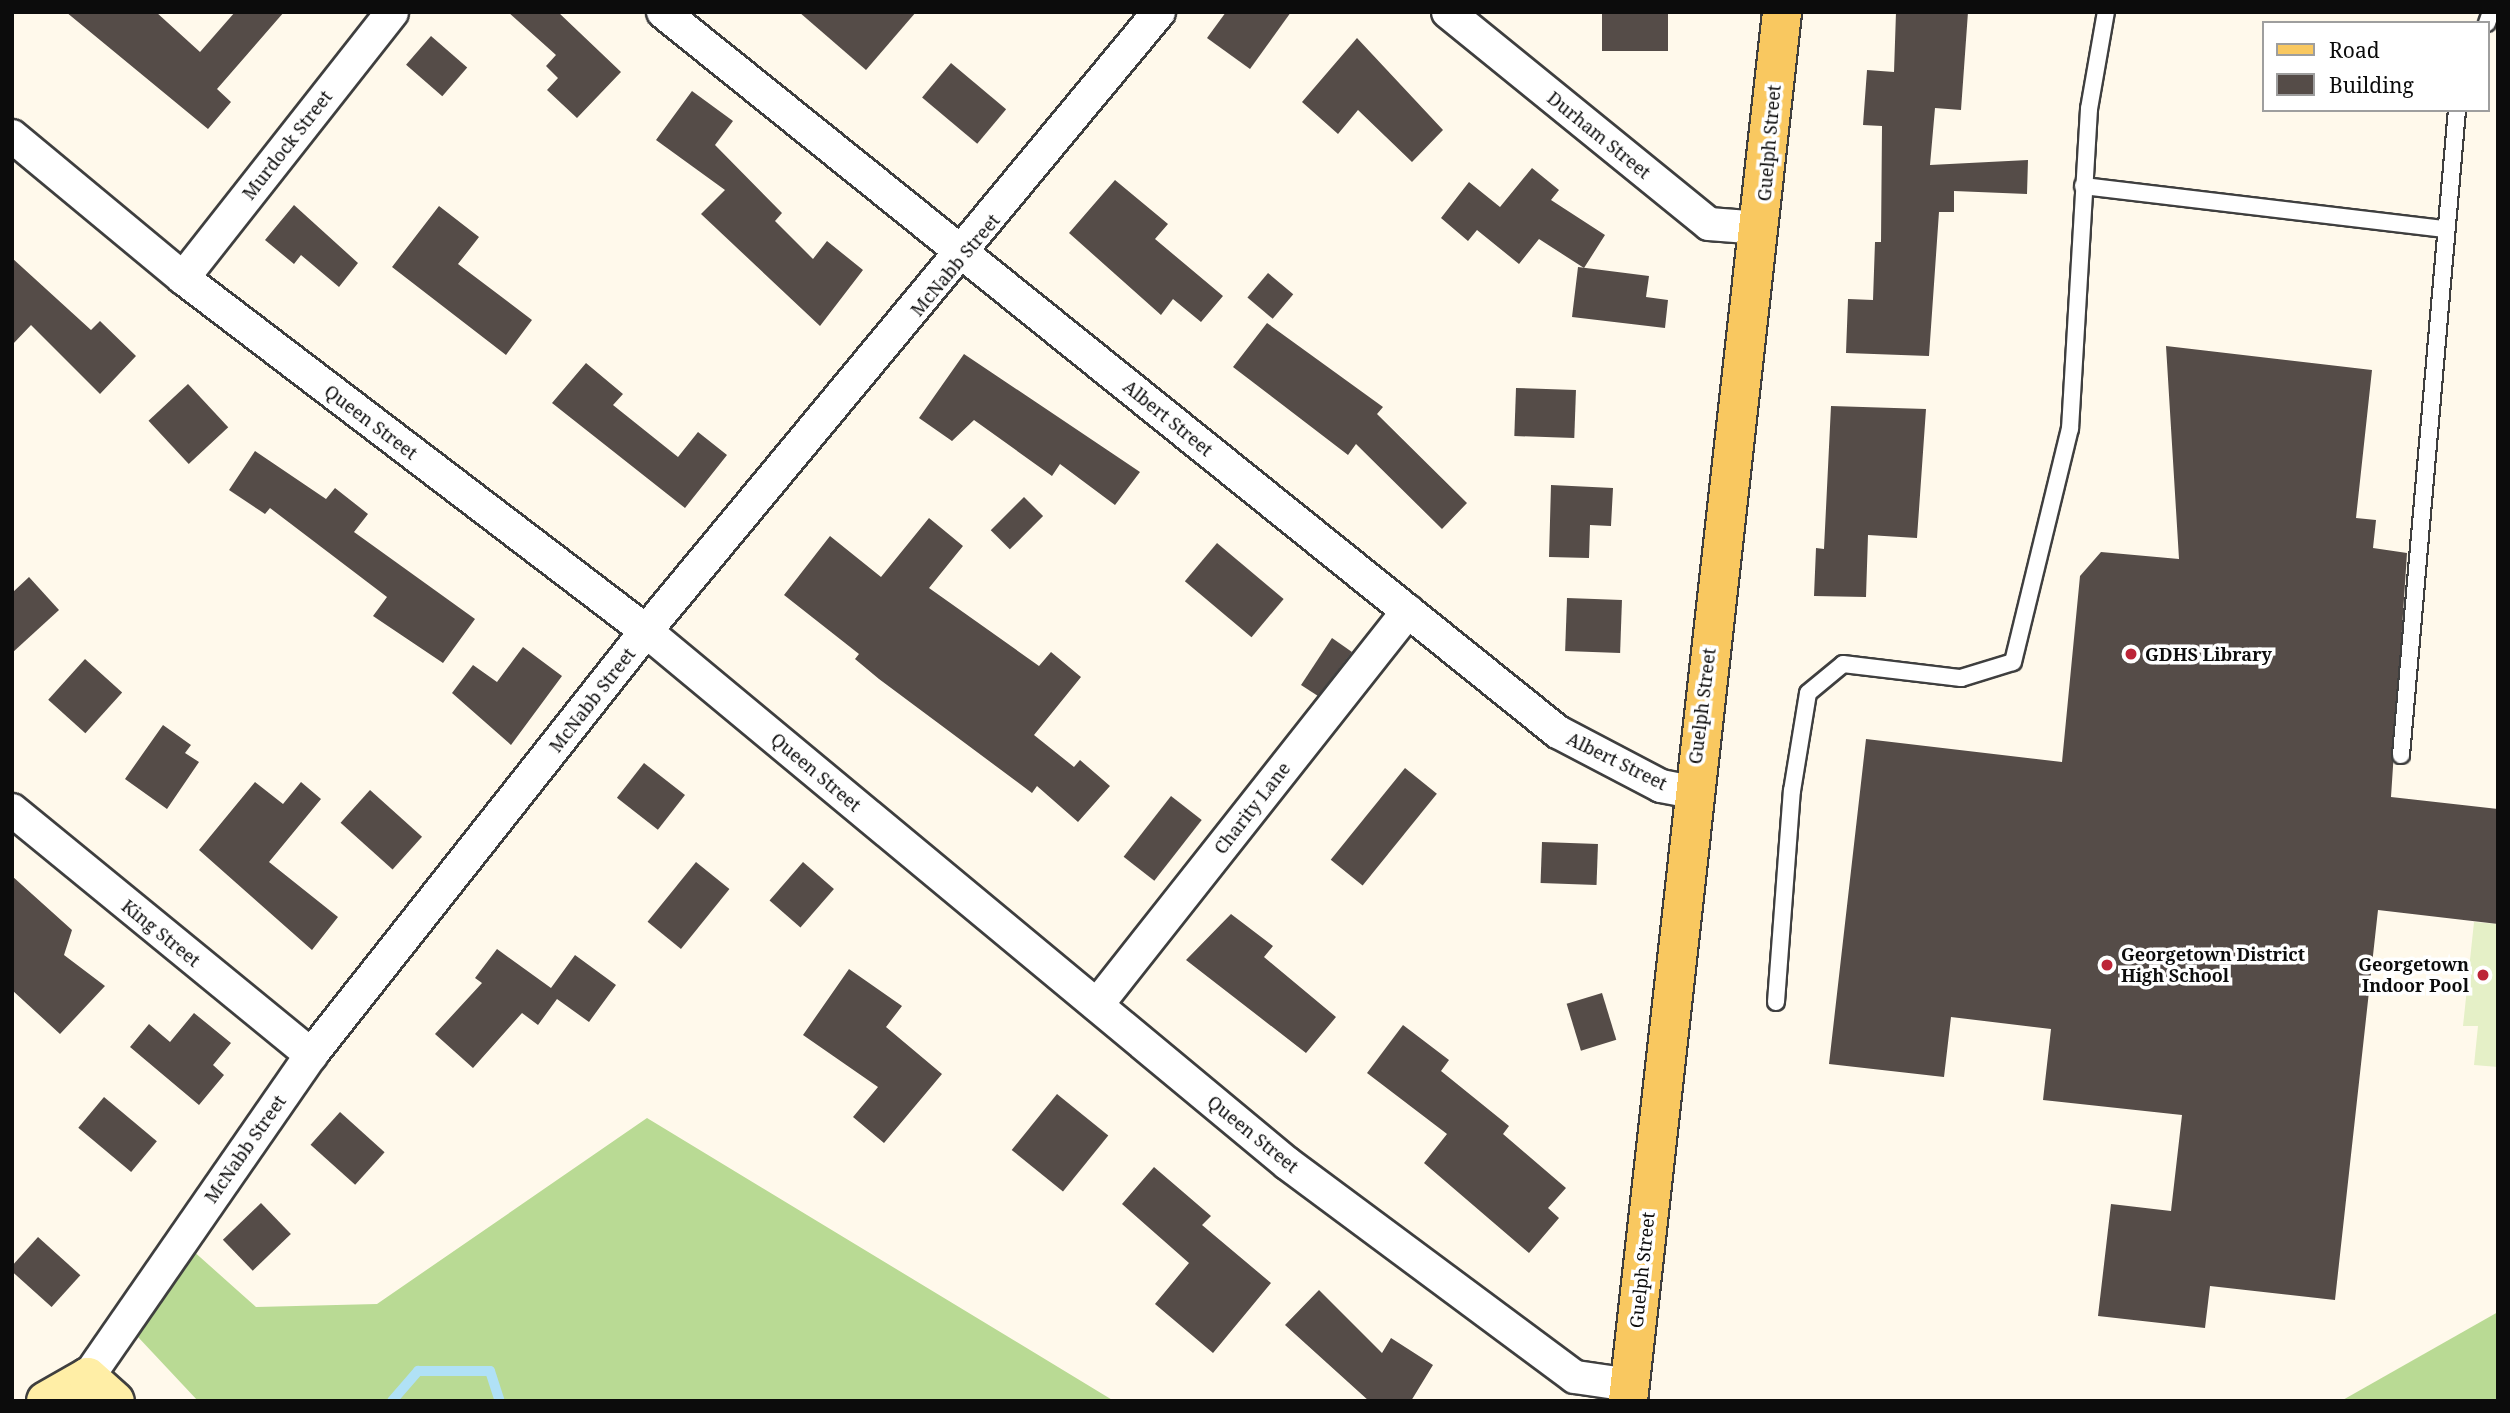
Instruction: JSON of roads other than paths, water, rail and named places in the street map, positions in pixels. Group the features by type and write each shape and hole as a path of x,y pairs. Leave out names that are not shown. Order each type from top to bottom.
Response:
{"main road":[{"name":"Guelph Street","path":"1629,1393 1691,792 1761,228 1782,12"}],"street":[{"name":"Murdock Street","path":"183,278 392,12"},
{"name":"Albert Street","path":"663,12 1558,732 1661,786 1691,792"},
{"name":"McNabb Street","path":"46,1401 101,1389 311,1055 646,631 965,254 1159,12"},
{"name":"Durham Street","path":"1448,12 1709,224 1761,228"},
{"name":"Queen Street","path":"12,136 183,278 646,631 1288,1164 1575,1377 1629,1393"},
{"name":"Charity Lane","path":"1097,1005 1408,611"},
{"name":"King Street","path":"12,810 311,1055"}],"lane":[{"path":"1776,1002 1792,791 1808,693 1843,664 1961,678 2013,662 2070,429 2083,186 2106,12"},
{"path":"2402,755 2443,229 2458,112"},
{"path":"2083,186 2443,229"}],"waterway":[{"path":"392,1401 418,1371 490,1371 500,1401"}],"place":[{"name":"GDHS Library","path":"2131,654"},
{"name":"Georgetown District High School","path":"2107,965"},
{"name":"Georgetown Indoor Pool","path":"2483,975"}]}
